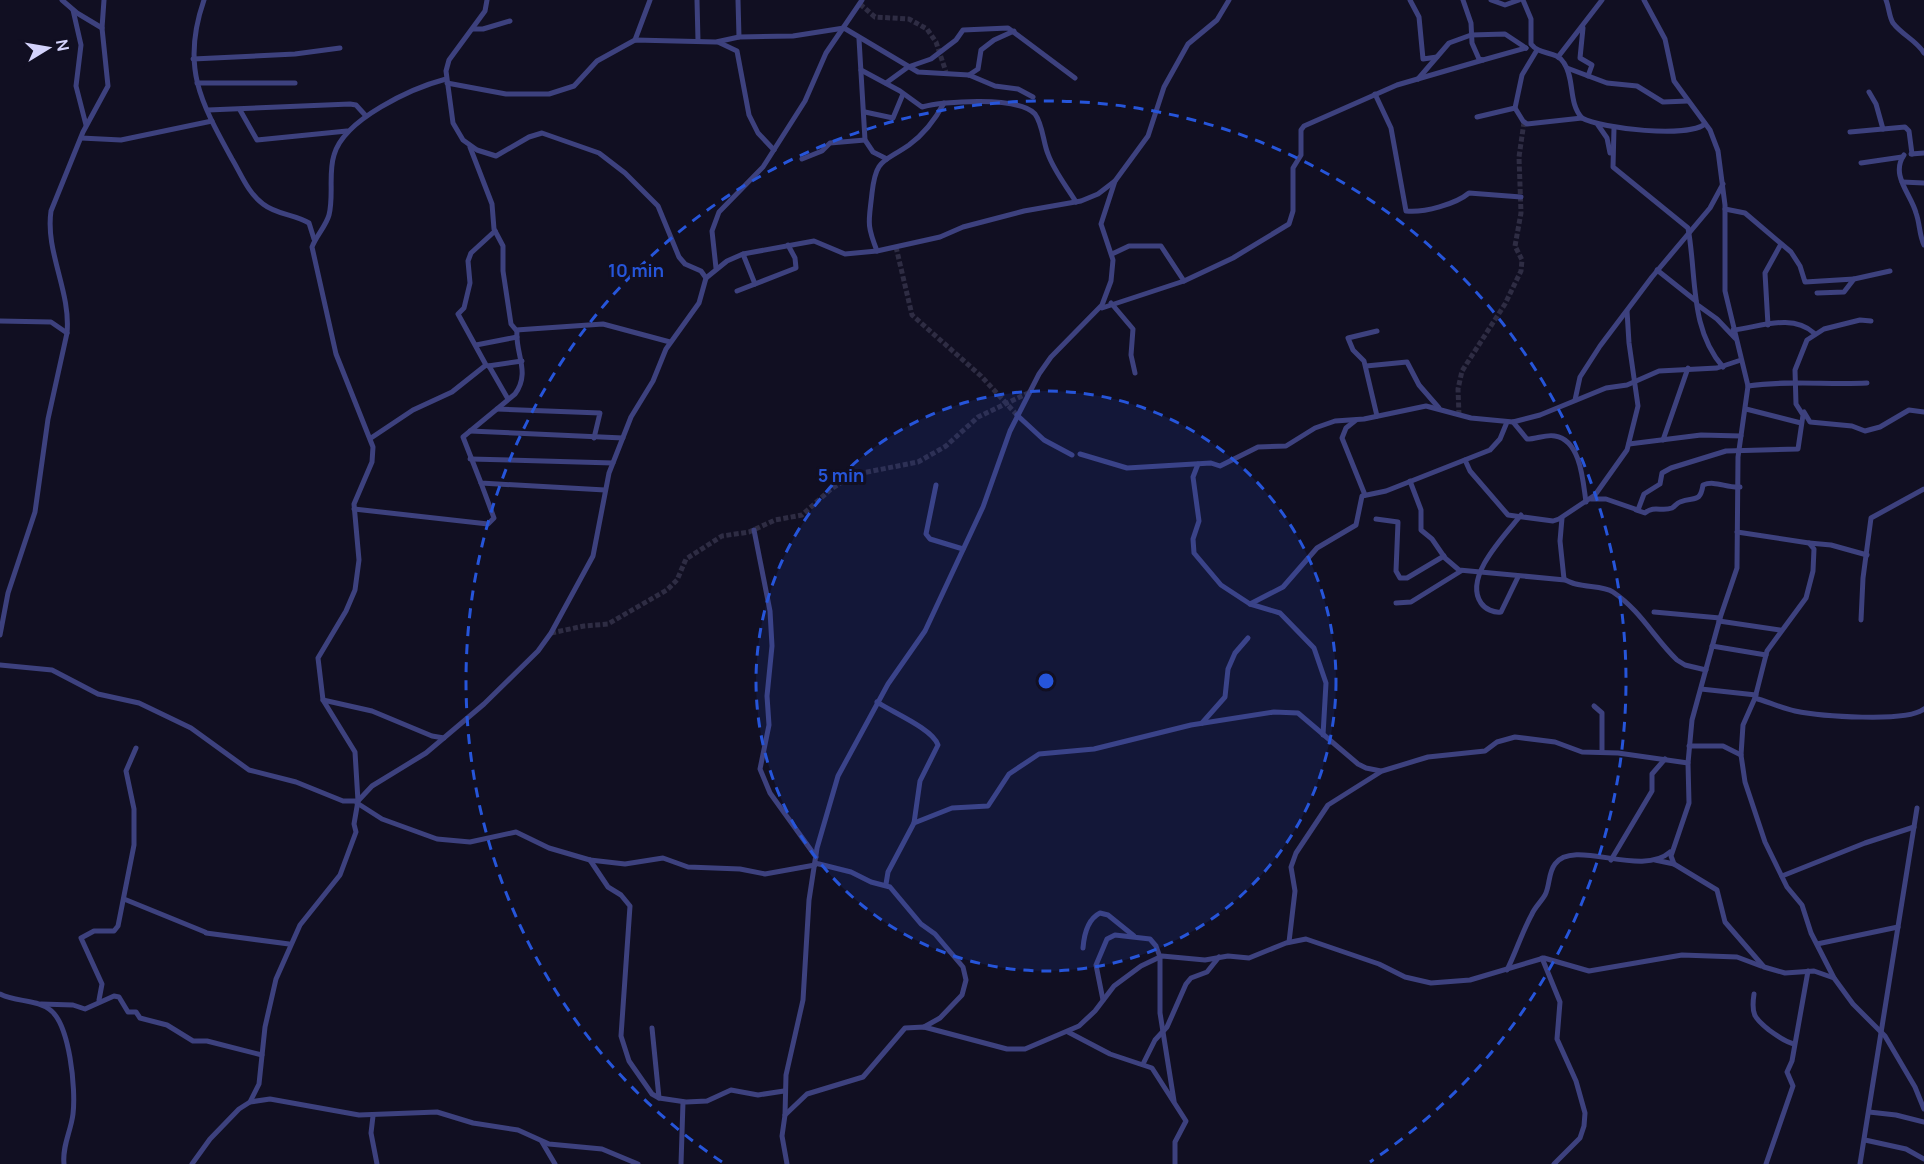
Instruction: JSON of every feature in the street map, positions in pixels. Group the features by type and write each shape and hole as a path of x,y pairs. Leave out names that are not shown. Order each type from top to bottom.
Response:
{"street":[{"path":"62,0 73,10 102,28"},
{"path":"0,635 8,593 35,512 48,419 67,333 68,319 49,222 51,211 86,126 108,86 102,28 104,0"},
{"path":"204,0 194,32 193,59 197,83 212,121 250,191 261,203 276,213 309,223 314,241 312,256 331,338 357,413 371,438 372,462 354,509 358,542 357,580 352,601 318,658 323,700 355,752 357,802 354,824 356,832 340,875 313,907 290,944 270,1001 259,1084 250,1102"},
{"path":"354,509 488,524 494,518 462,440 521,385 522,361 517,334 511,324 509,314 502,271 503,246 495,231 492,204 469,145 453,123 446,81 449,60 473,29 488,0"},
{"path":"635,40 650,0"},
{"path":"697,0 698,40"},
{"path":"738,0 739,37"},
{"path":"716,268 712,231 718,212 747,185 774,150 812,88 826,53 862,0"},
{"path":"357,802 372,786 426,753 444,738 534,655 551,633 593,556 605,490 613,463 636,407 653,381 659,361 670,342 699,303 706,278 716,268 743,254 814,241 845,254 877,251 940,237 963,227 1024,211 1076,202 1098,194 1115,181 1148,136 1167,80 1188,44 1217,20 1229,0"},
{"path":"1410,0 1419,17 1423,59 1439,56"},
{"path":"1463,0 1471,23 1473,48 1483,60"},
{"path":"1491,0 1505,5 1521,0 1531,19 1531,41 1535,49"},
{"path":"1558,57 1584,27 1602,0"},
{"path":"1644,0 1665,39 1674,81 1712,134 1718,151 1725,209 1725,291 1748,386 1739,451 1740,487 1736,574 1719,620 1701,689 1689,746 1689,803 1670,852 1674,864"},
{"path":"1886,0 1894,24 1906,38 1917,42 1924,53"},
{"path":"73,10 81,40 76,85 86,126"},
{"path":"473,29 483,29 510,21"},
{"path":"1584,27 1580,58 1592,65 1588,76"},
{"path":"716,42 739,37 793,36 844,28 859,39 922,73 969,75 990,84 1018,89 1033,97"},
{"path":"886,82 908,67 931,58 956,40 963,30 1004,28 1014,31 1075,78"},
{"path":"969,75 978,69 983,48 1014,31"},
{"path":"1418,79 1450,42 1472,35 1507,35 1526,48"},
{"path":"859,39 865,140 873,152 887,159"},
{"path":"314,241 328,218 333,192 333,155 347,131 366,116 446,81 506,94 555,93 576,85 597,61 635,40 698,40 716,42 737,51 749,115 758,132 774,150"},
{"path":"193,59 295,54 340,48"},
{"path":"787,1164 782,1136 785,1115 784,1091 790,1049 803,1000 808,909 815,861 837,776 895,672 920,641 963,549 1017,415 1045,364 1100,309 1111,303 1184,281 1233,258 1289,224 1293,211 1293,168 1301,157 1301,129 1323,116 1418,79 1526,48 1558,57 1567,68 1576,110 1581,118"},
{"path":"1535,49 1522,75 1515,108 1522,121 1527,123 1581,118 1614,128 1688,131 1705,124"},
{"path":"1567,68 1607,83 1638,86 1663,102 1688,101"},
{"path":"861,70 886,82 922,107 944,103 1010,104 1031,111 1036,117 1048,156 1076,202"},
{"path":"197,83 295,83"},
{"path":"1869,92 1877,108 1883,129"},
{"path":"865,112 893,118 903,94"},
{"path":"1376,94 1391,128 1405,210 1428,209 1463,198 1468,194 1521,196"},
{"path":"877,251 868,228 872,180 887,159 909,145 931,125 944,103"},
{"path":"208,110 350,104 356,105 366,116"},
{"path":"1478,117 1515,108"},
{"path":"240,110 257,140 347,131"},
{"path":"81,138 126,139 212,121"},
{"path":"1598,125 1608,142 1613,166 1621,175 1677,217 1689,231 1693,283 1701,329 1708,347 1723,367"},
{"path":"1612,160 1614,128"},
{"path":"1850,132 1908,129 1912,154"},
{"path":"469,145 496,156 529,137 542,134 599,153 625,173 658,206 682,262 701,271 706,278"},
{"path":"802,159 822,151 829,143 865,140"},
{"path":"1861,163 1892,160 1904,155 1924,153"},
{"path":"1904,155 1899,166 1902,182 1918,219 1924,245"},
{"path":"1100,309 1111,281 1112,254 1101,226 1115,181"},
{"path":"1575,400 1580,377 1657,270 1710,208 1723,182"},
{"path":"1902,182 1924,183"},
{"path":"1725,209 1745,213 1781,244 1797,259 1805,282 1854,279 1890,271"},
{"path":"1918,219 1924,215"},
{"path":"495,231 471,253 468,261 472,277 464,308 458,314 508,399"},
{"path":"1768,325 1765,273 1781,244"},
{"path":"737,291 796,268 795,258 788,245"},
{"path":"1112,254 1129,246 1161,246 1184,281"},
{"path":"743,254 755,284"},
{"path":"1657,270 1717,319 1735,338"},
{"path":"1817,293 1844,292 1854,279"},
{"path":"1111,303 1133,329 1131,355 1135,373"},
{"path":"1465,460 1470,471 1503,512 1509,516 1553,521 1562,518 1588,500 1622,457 1629,444 1638,411 1627,311"},
{"path":"0,321 51,322 67,333"},
{"path":"1871,321 1849,322 1814,333 1808,338 1795,370 1796,402 1814,423 1850,426 1863,431 1880,427 1909,410 1924,412"},
{"path":"1733,330 1798,323 1814,333"},
{"path":"476,345 517,334 573,324 603,324 670,342"},
{"path":"1377,331 1348,337 1353,350 1366,366 1377,416"},
{"path":"1080,454 1127,468 1198,464 1221,466 1258,447 1286,446 1329,422 1356,420 1420,406 1471,418 1510,422 1540,415 1610,386 1633,382 1664,370 1723,367 1741,360"},
{"path":"371,438 413,410 452,393 487,366 522,361"},
{"path":"1366,366 1407,362 1419,385 1440,409"},
{"path":"1663,440 1688,368"},
{"path":"1748,386 1778,382 1867,383"},
{"path":"497,409 600,413 594,438"},
{"path":"1746,409 1801,423"},
{"path":"1636,510 1644,494 1660,483 1665,470 1719,453 1798,449 1802,411"},
{"path":"1017,415 1044,440 1072,455"},
{"path":"1356,420 1347,428 1342,438 1365,495"},
{"path":"1250,604 1283,587 1317,548 1356,525 1359,501 1365,495 1410,481 1494,447 1510,422"},
{"path":"1510,422 1527,439 1555,436 1567,442 1580,467 1588,500"},
{"path":"470,431 623,438"},
{"path":"1629,444 1701,435 1742,436"},
{"path":"470,459 613,463"},
{"path":"1198,464 1193,472 1199,521 1193,539 1194,553 1221,585 1250,604 1281,613 1314,648 1326,683 1323,735"},
{"path":"1410,481 1421,510 1421,530 1461,571"},
{"path":"1588,500 1606,499 1645,513 1650,509 1669,508 1678,502 1696,500 1700,497 1703,485 1710,482 1716,482 1725,488 1740,487"},
{"path":"481,483 605,490"},
{"path":"936,485 926,534 930,539 963,549"},
{"path":"1861,620 1863,578 1872,517 1924,489"},
{"path":"1518,577 1502,610 1498,613 1485,608 1474,586 1479,572 1521,516"},
{"path":"1562,518 1562,571 1565,580"},
{"path":"1376,519 1398,521 1396,571 1400,578 1407,578 1444,556"},
{"path":"754,530 770,611 772,646 767,696 769,725 760,769 770,793 815,861"},
{"path":"1737,532 1832,545 1867,555"},
{"path":"1809,543 1814,552 1813,571 1807,595 1780,630 1766,655 1756,696 1743,725 1742,755 1752,806 1782,876 1802,905 1817,944 1834,978 1853,1004 1881,1032 1915,1087 1924,1109"},
{"path":"1396,603 1411,602 1461,571 1565,580 1611,590 1638,612 1677,660 1685,665 1706,670"},
{"path":"1654,612 1780,630"},
{"path":"1202,723 1225,698 1228,669 1235,653 1248,638"},
{"path":"1712,646 1766,655"},
{"path":"0,665 52,670 79,681 98,694 139,703 191,728 249,770 296,782 343,801 357,802 382,819 437,839 470,842 516,832 549,848 590,860 625,864 663,858 688,867 740,869 765,874 815,861 886,884 900,897 921,924 938,937 965,973 964,987 958,1000 934,1022 924,1027"},
{"path":"1701,689 1756,696 1792,710 1828,716 1887,717 1924,708"},
{"path":"323,700 372,711 432,736 444,738"},
{"path":"877,702 937,740 936,749 920,781 914,823 888,872 886,884"},
{"path":"1594,706 1602,713 1602,752"},
{"path":"914,823 952,808 988,806 1010,774 1035,755 1109,747 1202,723 1274,712 1293,711 1307,720 1358,764 1382,771"},
{"path":"1289,942 1295,891 1291,867 1296,854 1328,805 1382,771 1428,756 1485,751 1497,742 1515,737 1555,742 1582,752 1602,752 1688,763"},
{"path":"1689,746 1723,746 1742,755"},
{"path":"99,1000 102,984 81,938 94,931 114,931 118,926 134,835 133,799 126,771 136,748"},
{"path":"1611,860 1641,805 1652,791 1652,774 1665,759"},
{"path":"1860,1164 1917,808"},
{"path":"1782,876 1864,843 1914,826"},
{"path":"1655,860 1670,852"},
{"path":"1507,970 1532,913 1546,893 1556,863 1571,855 1611,860 1655,860 1674,864 1715,888 1720,896 1724,921 1764,967"},
{"path":"590,860 608,887 625,898 630,906 621,1036 629,1061 652,1094 659,1098 683,1102 708,1101 731,1090 758,1095 784,1091"},
{"path":"124,899 206,932 290,944"},
{"path":"1083,948 1087,927 1100,913 1108,915 1134,936"},
{"path":"1817,944 1899,927"},
{"path":"1103,1000 1095,969 1102,947 1108,938 1115,935 1150,939 1156,946 1160,957 1160,1012 1165,1030 1174,1101"},
{"path":"785,1115 807,1094 863,1077 905,1028 924,1027 1014,1050 1025,1050 1068,1032 1089,1017 1114,986 1133,971 1160,957 1170,955 1194,959 1249,958 1289,942 1310,940 1379,964 1404,977 1431,983 1470,980 1542,958 1589,971 1678,955 1735,957 1785,973 1808,971 1834,978"},
{"path":"1143,1064 1155,1040 1165,1030 1186,984 1191,978 1207,972 1219,957"},
{"path":"1542,958 1560,1002 1557,1039 1576,1081 1585,1113 1584,1129 1580,1138 1554,1164"},
{"path":"1766,1164 1793,1086 1787,1072 1792,1061 1808,971"},
{"path":"0,994 17,1001 73,1005 85,1009 99,1000 119,997 128,1012 136,1012 140,1018 181,1031 194,1041 207,1041 262,1055"},
{"path":"1754,994 1752,1011 1755,1020 1779,1038 1794,1044"},
{"path":"41,1004 53,1012 62,1026 74,1085 74,1113 65,1146 64,1164"},
{"path":"652,1028 659,1098"},
{"path":"1068,1032 1110,1054 1143,1064 1156,1072 1186,1121 1175,1142 1175,1164"},
{"path":"192,1164 219,1129 239,1109 250,1102 262,1099 281,1100 345,1114 373,1116 437,1112 473,1123 518,1130 542,1142 602,1149 638,1164"},
{"path":"681,1164 683,1102"},
{"path":"1869,1112 1896,1114 1924,1122"},
{"path":"373,1116 370,1132 377,1164"},
{"path":"1864,1140 1906,1149 1924,1159"},
{"path":"542,1142 555,1164"}],"tunnel":[{"path":"860,4 875,17 909,19 927,29 936,42 946,72"},
{"path":"1459,415 1458,389 1462,371 1505,304 1521,271 1522,260 1515,246 1521,213 1519,157 1524,122"},
{"path":"896,247 912,315 981,376 1017,415"},
{"path":"551,633 608,624 667,590 677,580 686,559 722,536 749,532 775,520 802,515 830,490 852,475 918,462 946,446 978,417 1030,392"}]}
